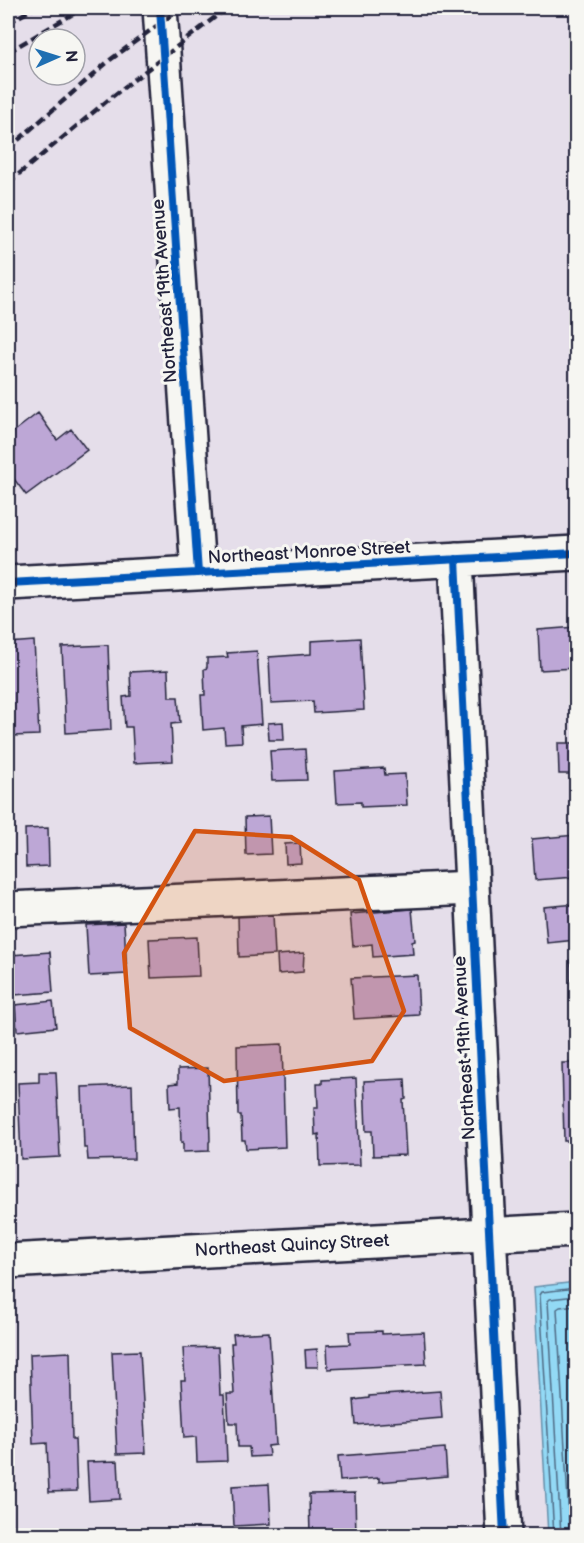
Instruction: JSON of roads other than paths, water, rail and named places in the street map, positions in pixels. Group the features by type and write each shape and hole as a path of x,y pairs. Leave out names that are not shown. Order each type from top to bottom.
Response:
{"street":[{"name":"Northeast 19th Avenue","path":"160,8 198,573"},
{"name":"Northeast Monroe Street","path":"8,583 576,553"},
{"name":"Northeast 19th Avenue","path":"456,560 504,1536"},
{"path":"8,909 472,888"},
{"name":"Northeast Quincy Street","path":"8,1261 576,1230"}],"water":[{"path":"576,1282 576,1535 548,1535 534,1287"}],"railway":[{"path":"8,23 34,8"},
{"path":"8,52 83,8"},
{"path":"8,149 110,60 181,8"},
{"path":"8,183 113,96 227,8"}]}
